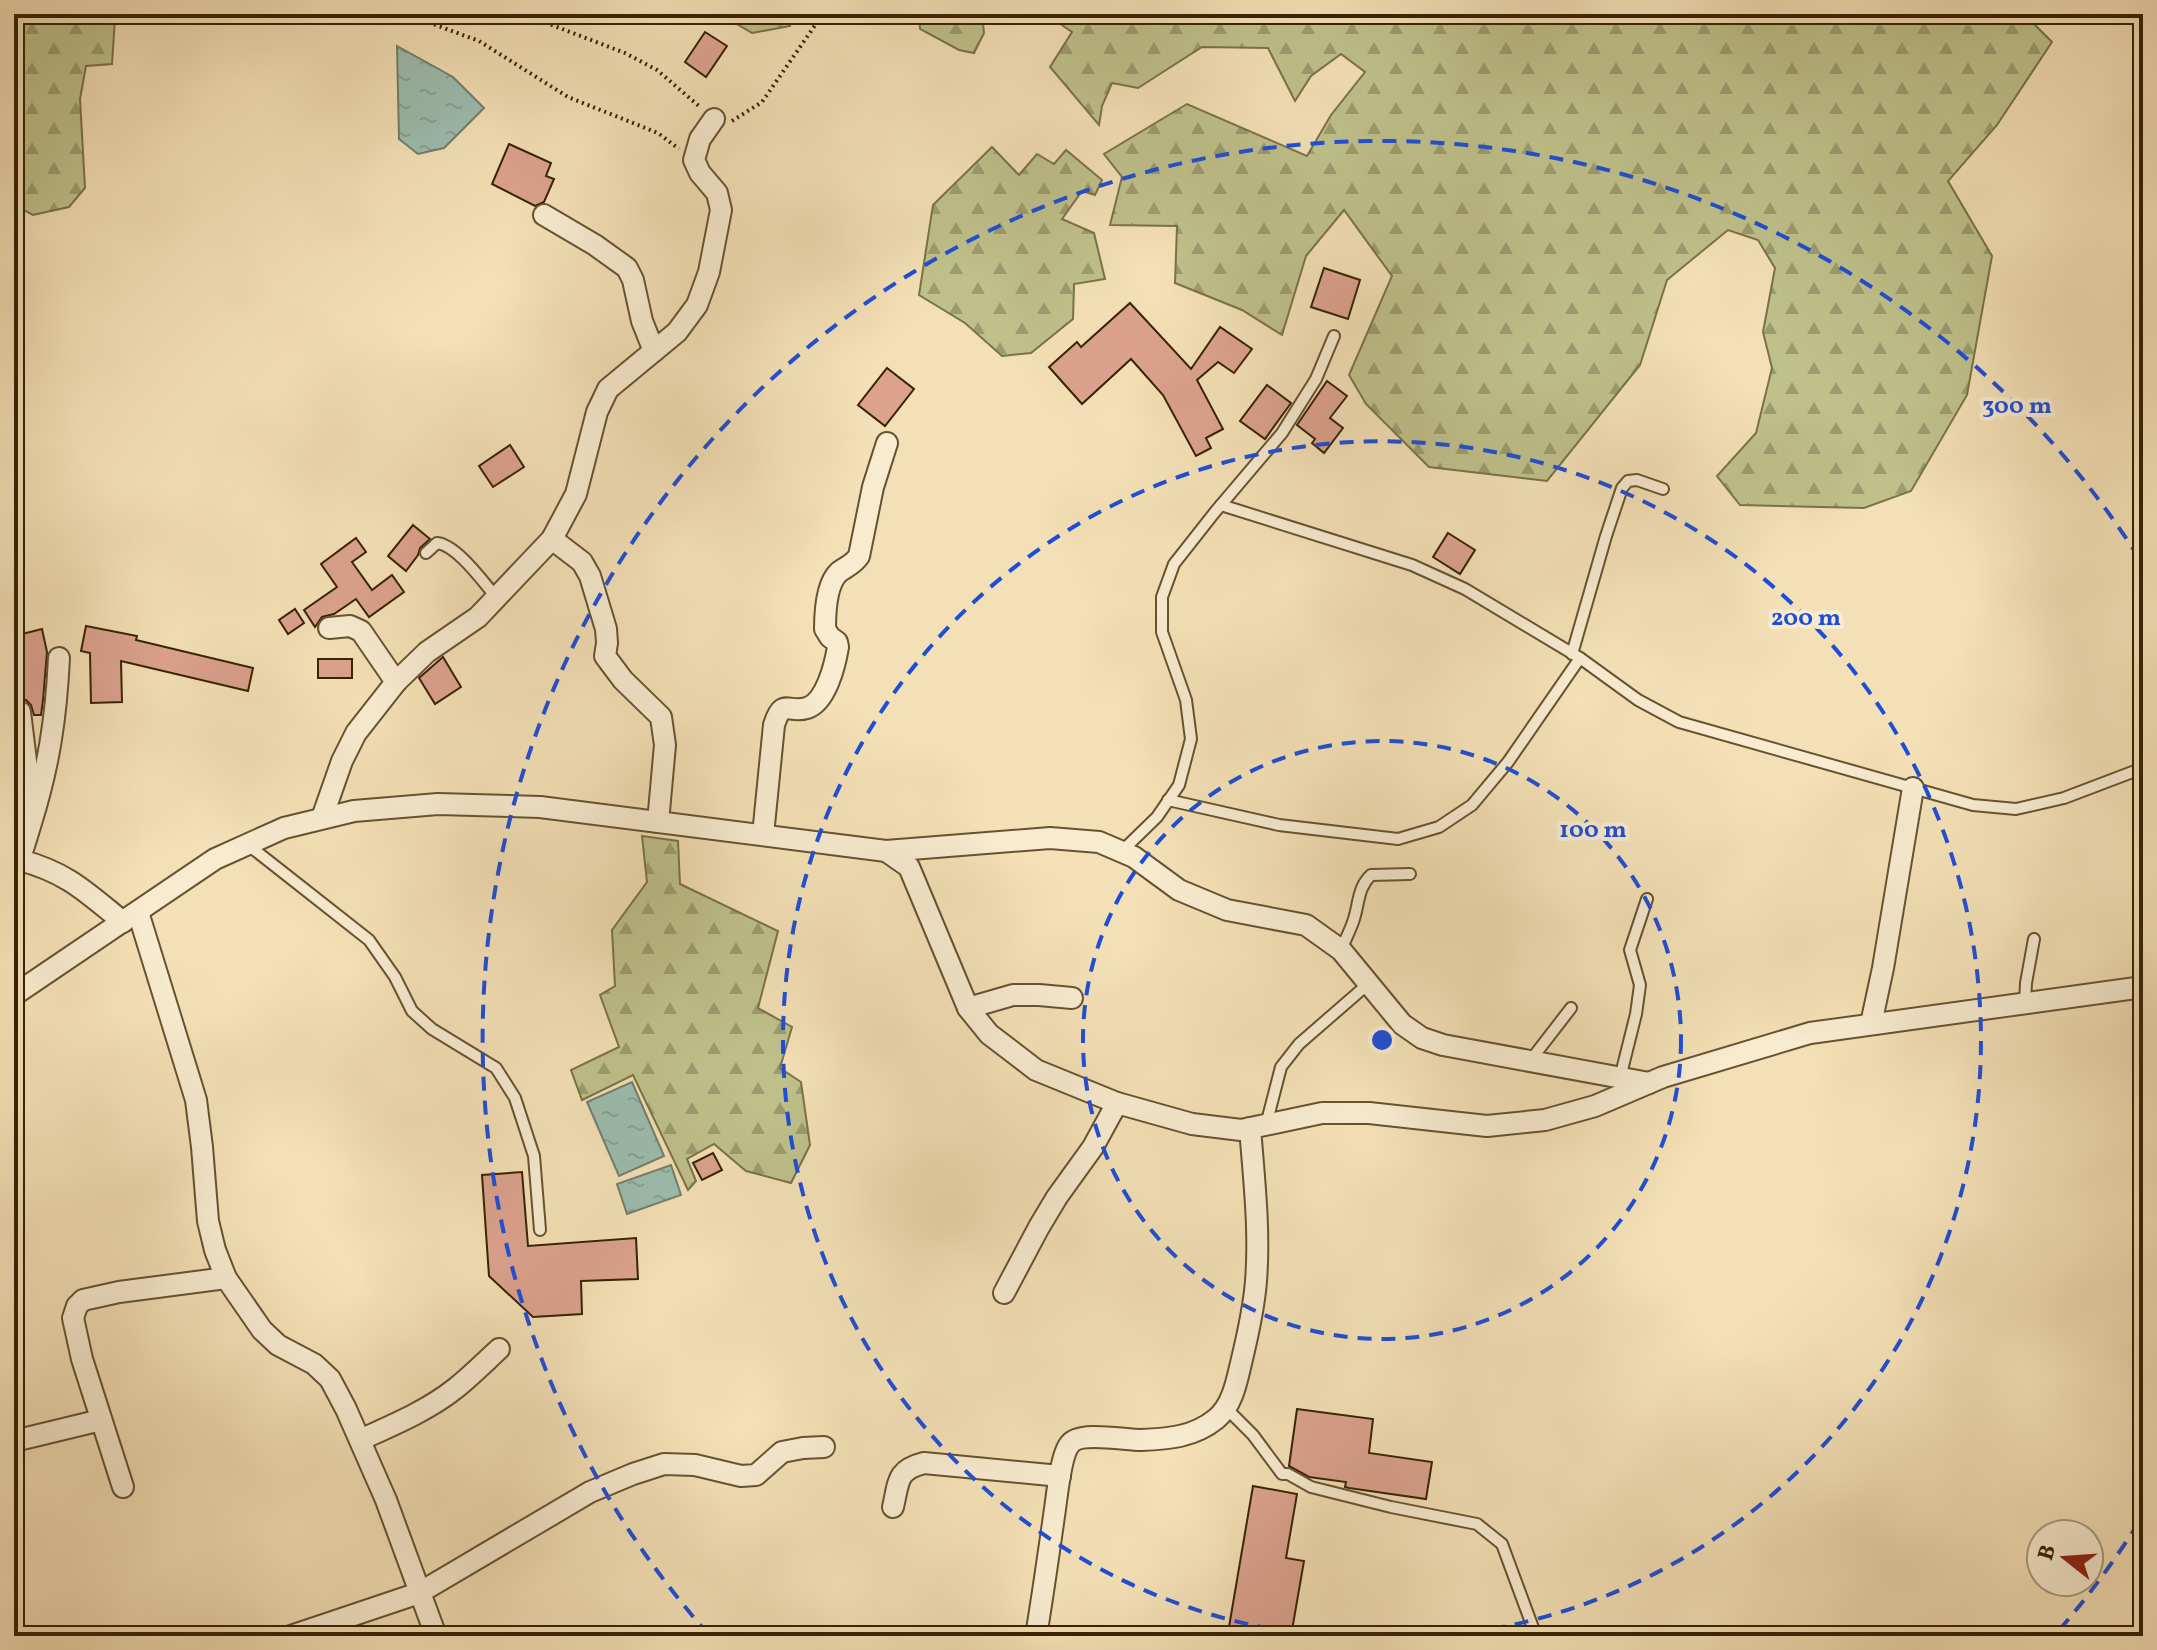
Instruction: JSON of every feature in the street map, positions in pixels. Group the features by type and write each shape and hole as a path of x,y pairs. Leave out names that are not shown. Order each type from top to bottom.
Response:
{"street":[{"path":"322,818 342,761 356,733 396,682 427,652 478,617 552,539 576,494 597,412 608,389 677,332 697,305 709,272 721,210 717,193 700,173 694,160 700,139 714,119"},
{"path":"544,215 627,268 654,351"},
{"path":"763,835 777,714 785,707 811,707 825,691 838,647 825,629 830,591 836,576 859,556 873,487 887,443"},
{"path":"552,539 582,562 590,576 606,629 605,656 623,680 661,717 665,745 658,822"},
{"path":"329,628 350,626 361,631 396,682"},
{"path":"59,658 57,709 51,746 33,818 16,867 53,870 130,917 196,1100 208,1221 226,1278 262,1330 278,1345 314,1364 330,1379 386,1500 436,1636"},
{"path":"20,712 33,818"},
{"path":"1871,1024 1913,788"},
{"path":"14,995 215,859 284,828 354,811 438,804 540,807 886,851 1050,838 1099,842 1134,857 1179,890 1227,910 1306,925 1341,950 1402,1024 1422,1038 1443,1045 1649,1083"},
{"path":"886,851 909,867 968,1008 989,1034 1036,1070 1117,1103 1192,1124 1241,1130 1322,1113 1369,1113 1487,1126 1545,1120 1595,1106 1663,1077 1810,1033 2143,987"},
{"path":"968,1008 1013,995 1072,998"},
{"path":"1004,1293 1039,1227 1093,1147 1117,1103"},
{"path":"1036,1636 1060,1476 1068,1446 1076,1439 1086,1437 1138,1440 1190,1434 1217,1418 1226,1408 1237,1384 1256,1282 1258,1127"},
{"path":"123,1487 82,1359 73,1318 77,1306 83,1300 119,1292 226,1278"},
{"path":"360,1440 434,1403 499,1349"},
{"path":"14,1441 101,1420"},
{"path":"298,1635 419,1593 590,1492 633,1474 664,1464 695,1465 741,1476 756,1475 782,1452 824,1447"},
{"path":"893,1507 901,1475 910,1467 924,1463 1060,1476"}],"lane":[{"path":"1121,852 1157,817 1179,785 1191,739 1186,700 1162,632 1162,597 1174,564 1282,433 1316,379 1334,336"},
{"path":"1168,800 1279,825 1398,839 1439,827 1472,805 1508,762 1576,659 1606,536 1622,488 1628,481 1637,480 1663,489"},
{"path":"1218,508 1412,565 1465,589 1638,700 1679,722 1973,805 2016,809 2064,798 2143,768"},
{"path":"426,553 437,543 445,545 459,555 497,598"},
{"path":"247,844 369,940 395,977 412,1011 432,1029 496,1068 515,1098 534,1156 540,1230"},
{"path":"1341,950 1366,880 1371,875 1410,874"},
{"path":"1620,1078 1640,985 1630,950 1647,899"},
{"path":"2025,1002 2034,939"},
{"path":"1258,1127 1281,1067 1299,1044 1368,984"},
{"path":"1530,1061 1571,1008"},
{"path":"1226,1408 1253,1435 1282,1474 1288,1474 1311,1487 1477,1524 1502,1544 1536,1636"}],"path":[{"path":"406,14 479,41 568,97 658,133 694,160"},
{"path":"523,14 657,70 714,119 734,122 762,102 818,21"}],"green space":[{"path":"14,14 111,14 115,18 112,64 86,66 80,99 85,188 69,207 33,215 14,205"},
{"path":"731,14 792,14 790,26 752,33 730,20"},
{"path":"982,14 984,33 974,53 959,50 920,29 919,15"},
{"path":"1046,14 2024,14 2052,42 1997,125 1948,181 1992,256 1967,395 1911,491 1864,508 1740,505 1717,476 1756,433 1772,368 1763,332 1775,268 1758,240 1728,230 1667,280 1640,365 1547,481 1429,467 1366,404 1349,375 1392,276 1344,210 1306,256 1282,335 1242,310 1175,283 1177,226 1110,225 1122,177 1104,154 1187,104 1307,156 1331,115 1365,72 1341,54 1311,76 1295,101 1268,48 1202,47 1138,88 1112,83 1102,106 1099,125 1050,67 1072,32"},
{"path":"992,147 1019,175 1037,154 1054,164 1066,150 1102,180 1095,195 1082,191 1062,219 1094,233 1105,279 1074,284 1073,319 1031,353 1002,356 965,323 919,295 933,205"},
{"path":"642,836 678,841 680,884 778,931 758,1008 792,1027 780,1068 801,1082 810,1145 791,1183 746,1171 714,1144 687,1159 696,1181 688,1190 633,1075 582,1100 571,1070 619,1047 600,995 615,986 612,930 647,882"}],"water":[{"path":"397,46 453,77 484,108 444,148 418,154 399,139"},
{"path":"632,1082 664,1156 619,1176 587,1102"},
{"path":"671,1165 681,1195 627,1214 617,1184"}],"building":[{"path":"705,32 727,46 706,77 685,62"},
{"path":"509,144 551,163 546,176 554,179 544,202 535,206 492,184"},
{"path":"1324,268 1360,280 1348,319 1311,307"},
{"path":"1130,303 1191,369 1220,327 1252,349 1234,373 1218,362 1197,380 1223,429 1206,438 1211,448 1196,456 1163,395 1131,359 1082,404 1049,367 1077,342 1081,347"},
{"path":"887,368 914,389 885,426 858,405"},
{"path":"1327,381 1347,396 1330,418 1343,428 1324,453 1312,443 1315,439 1297,425"},
{"path":"1267,385 1291,403 1265,439 1240,421"},
{"path":"510,445 524,467 493,487 479,466"},
{"path":"413,525 430,539 420,548 406,571 388,556"},
{"path":"1448,533 1475,550 1460,574 1433,557"},
{"path":"356,538 366,552 352,562 372,590 392,575 404,592 369,617 356,599 334,614 322,617 315,627 304,610 337,587 321,564"},
{"path":"295,609 304,623 288,634 279,620"},
{"path":"86,626 137,636 136,640 253,668 248,691 121,661 122,702 91,703 90,653 81,651"},
{"path":"42,629 47,652 43,700 41,715 34,715 26,700 14,701 14,636"},
{"path":"443,657 461,687 435,704 419,678"},
{"path":"318,659 352,659 352,678 318,678"},
{"path":"713,1153 722,1170 702,1180 693,1163"},
{"path":"522,1172 528,1246 636,1238 638,1279 581,1281 582,1314 533,1317 489,1276 482,1175"},
{"path":"1297,1409 1373,1419 1369,1453 1432,1462 1426,1499 1349,1488 1345,1487 1346,1482 1309,1477 1289,1466"},
{"path":"1253,1486 1297,1494 1286,1558 1304,1561 1291,1636 1229,1627"}]}
